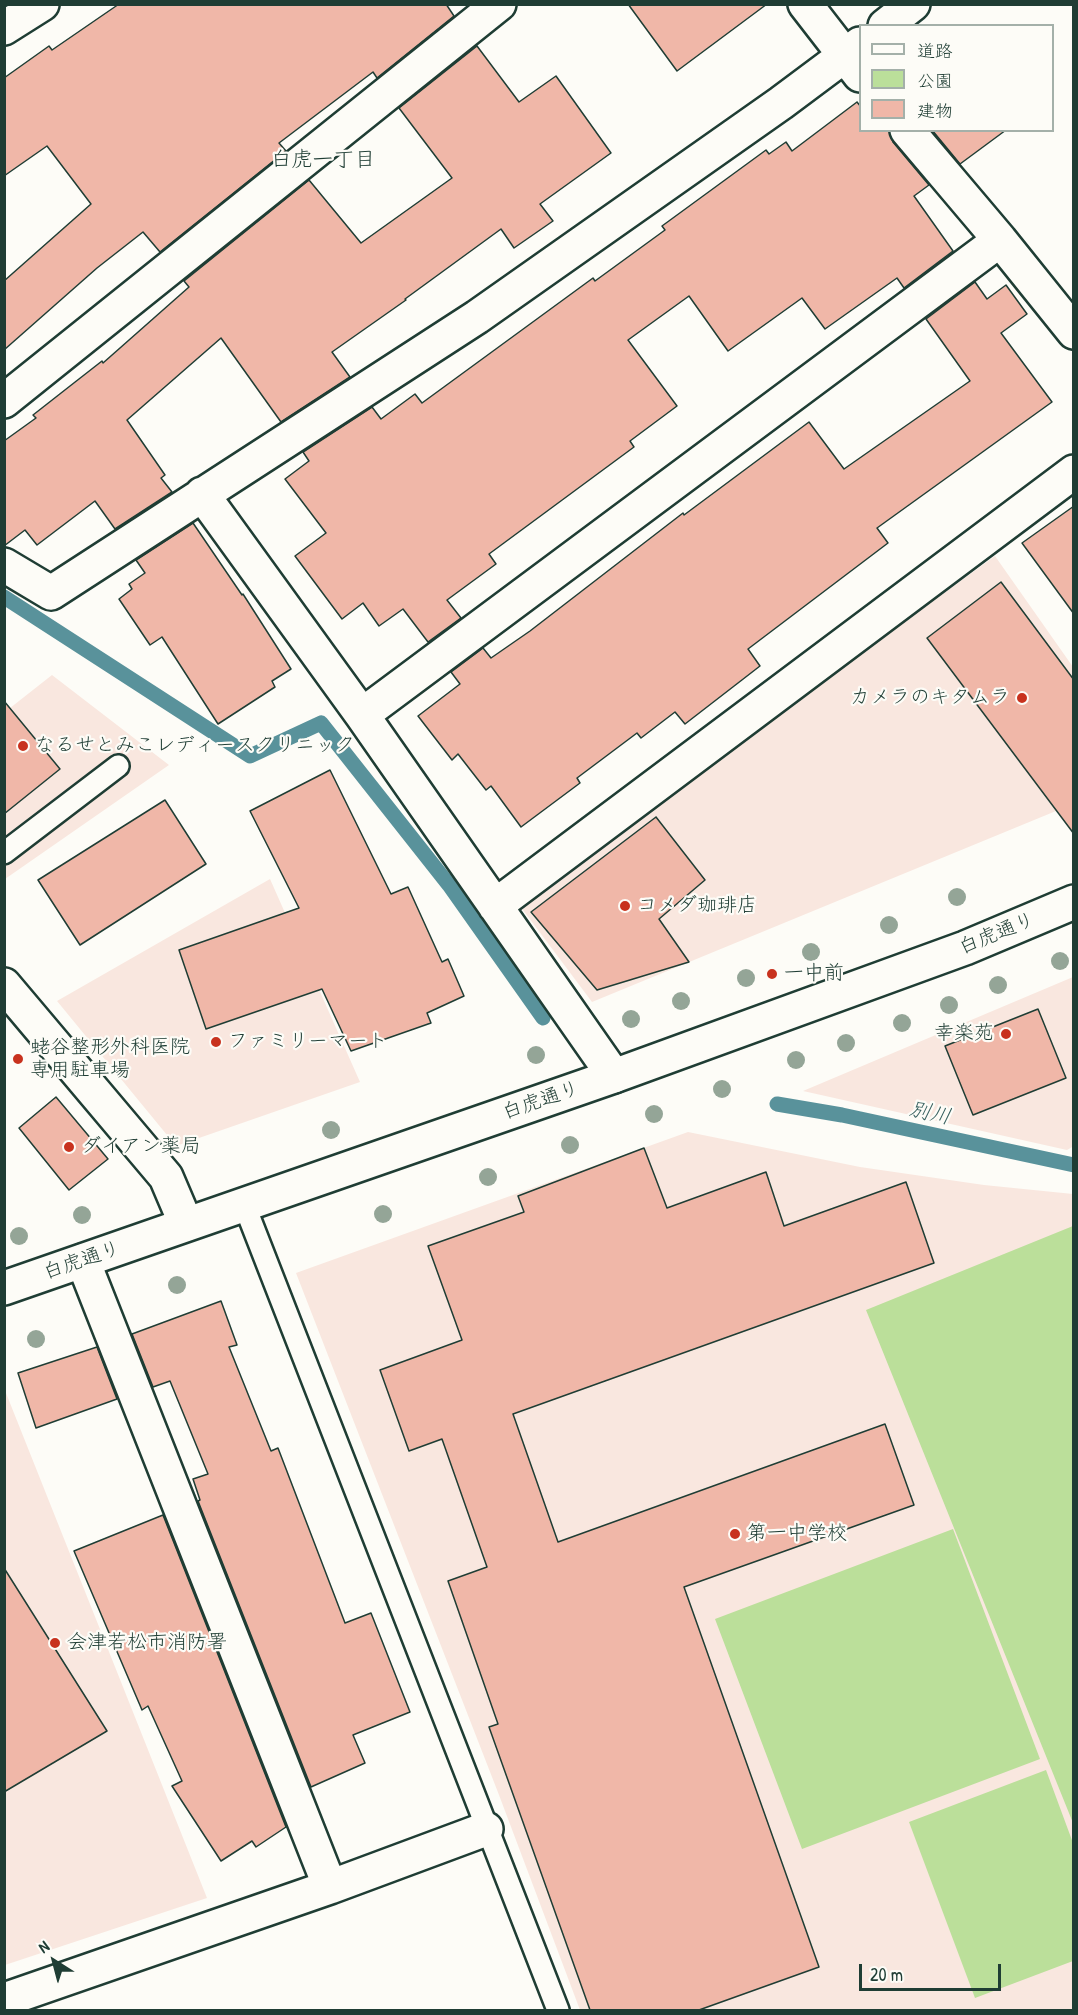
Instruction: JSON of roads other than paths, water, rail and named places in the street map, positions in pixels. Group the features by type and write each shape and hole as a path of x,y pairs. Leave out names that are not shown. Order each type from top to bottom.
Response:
{"street":[{"path":"4,28 42,4"},
{"path":"4,401 499,4"},
{"path":"4,565 51,593 477,317 781,103 855,58 805,4"},
{"path":"888,24 913,4"},
{"path":"909,132 1074,332"},
{"path":"362,715 1000,240"},
{"path":"495,906 1074,472"},
{"path":"202,494 362,715 614,1076"},
{"name":"白虎通り","path":"4,1288 614,1076 965,948 1074,902"},
{"path":"4,986 166,1178 186,1224"},
{"path":"83,1261 330,1887"},
{"path":"4,2000 330,1887 486,1829"}],"lane":[{"path":"4,853 118,766"},
{"path":"244,1204 558,2010"}],"waterway":[{"path":"4,597 250,756 321,723 449,885 543,1018"},
{"name":"別川","path":"777,1104 842,1115 1074,1165"}],"place":[{"name":"カメラのキタムラ","path":"1022,698"},
{"name":"なるせとみこレディースクリニック","path":"23,746"},
{"name":"コメダ珈琲店","path":"625,906"},
{"name":"一中前","path":"772,974"},
{"name":"幸楽苑","path":"1006,1034"},
{"name":"ファミリーマート","path":"216,1042"},
{"name":"蛯谷整形外科医院 専用駐車場","path":"18,1059"},
{"name":"ダイアン薬局","path":"69,1147"},
{"name":"第一中学校","path":"735,1534"},
{"name":"会津若松市消防署","path":"55,1643"}],"district":[{"name":"白虎一丁目","path":"323,160"}]}
